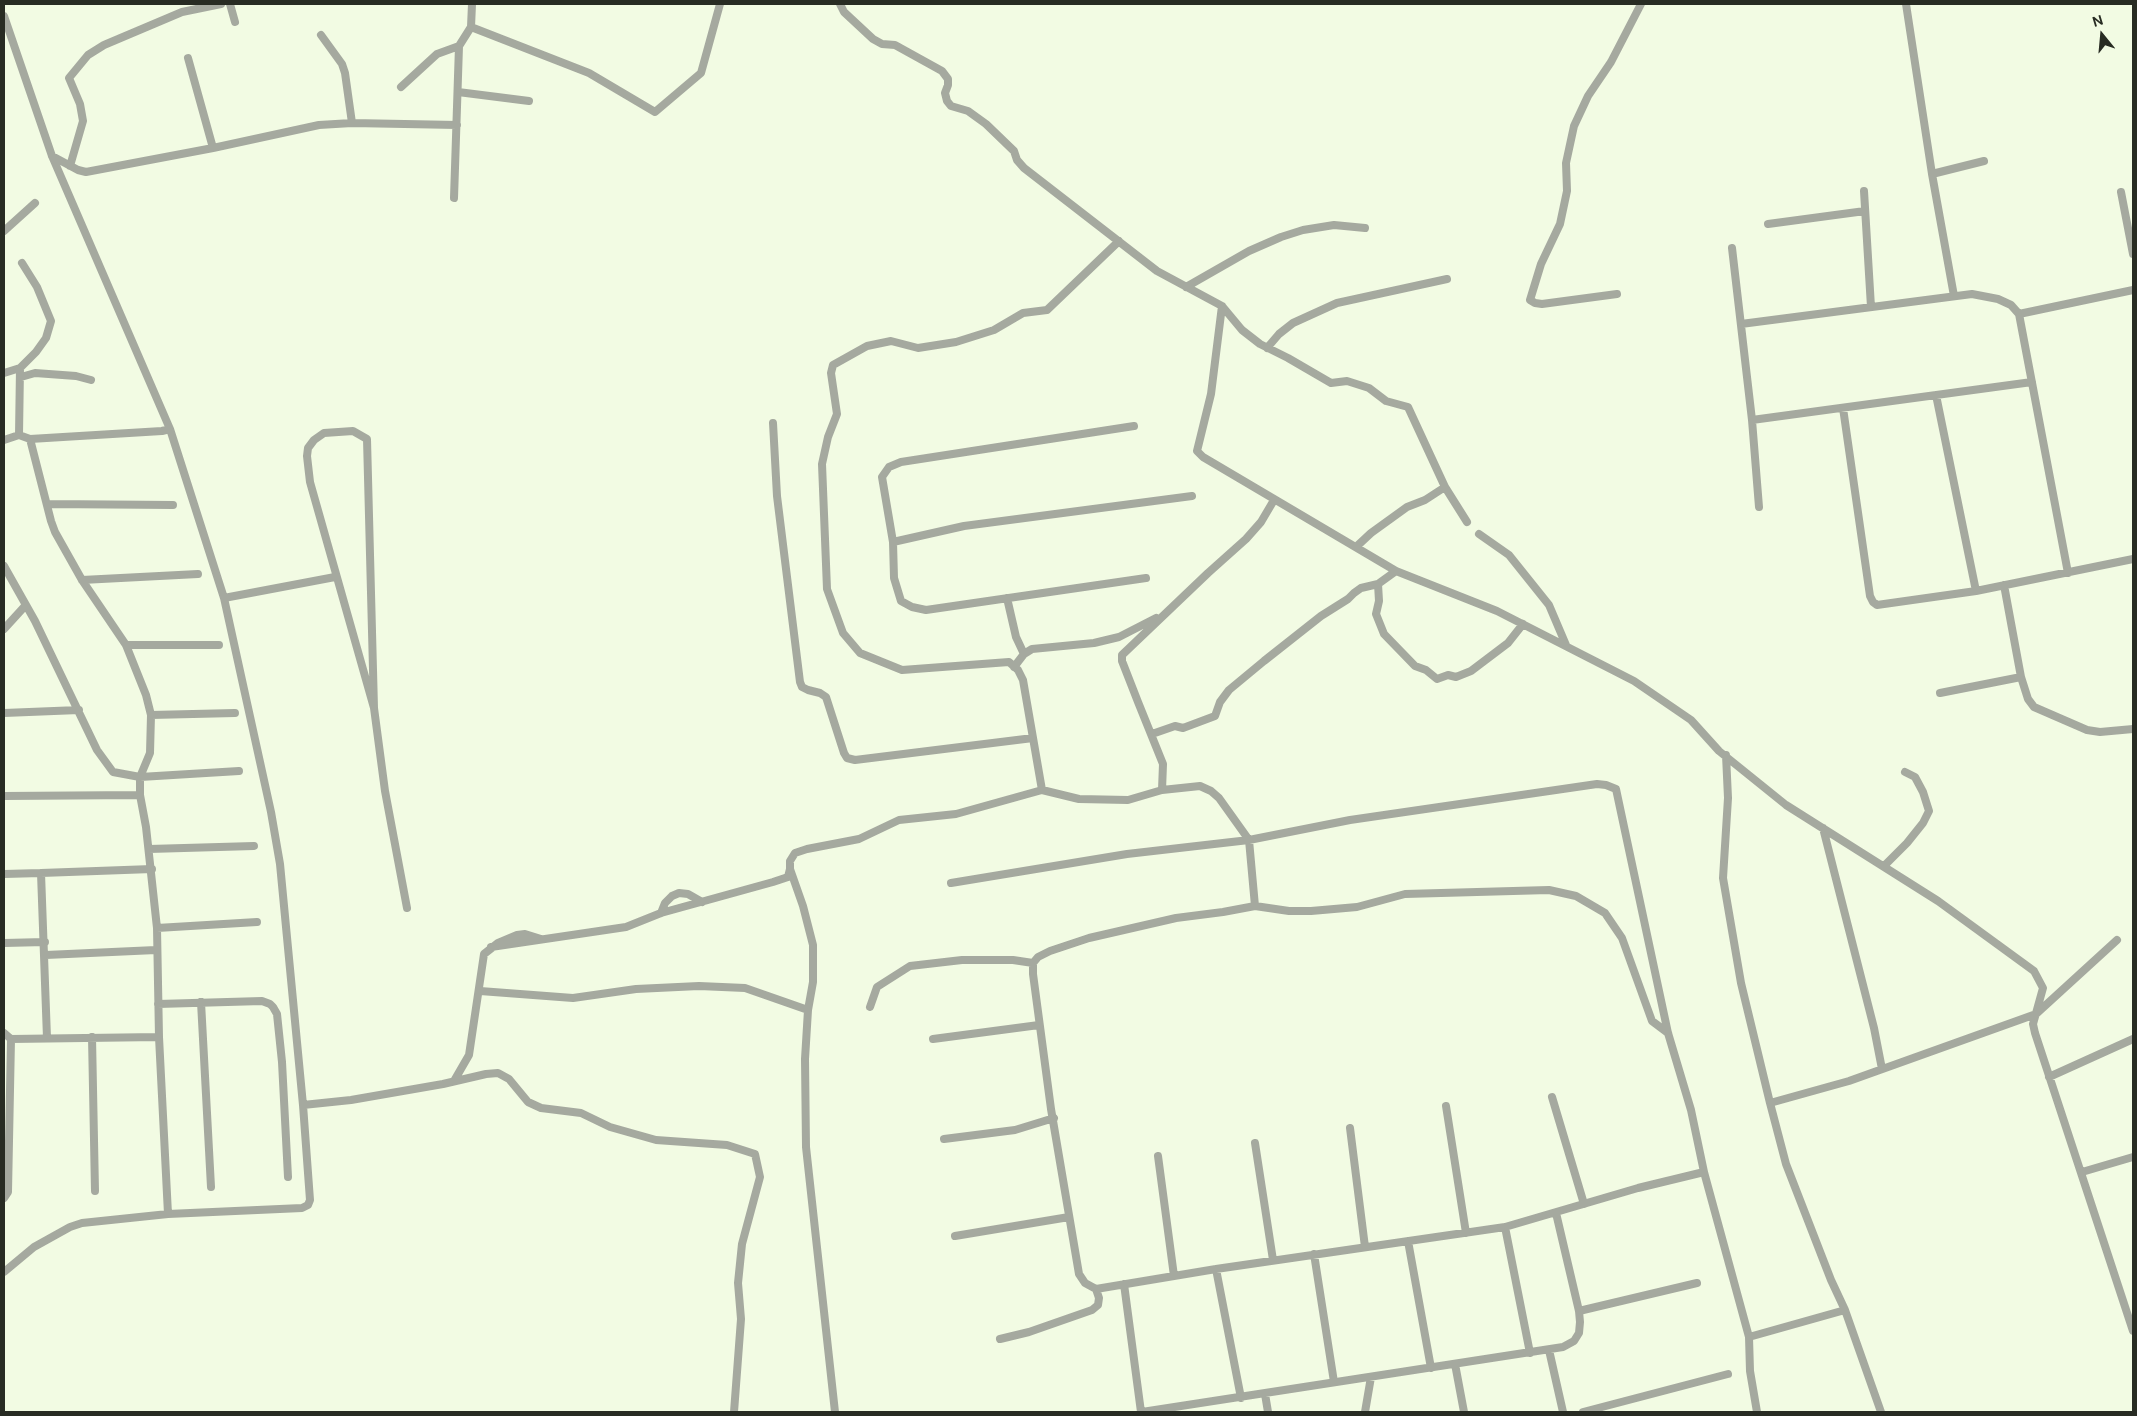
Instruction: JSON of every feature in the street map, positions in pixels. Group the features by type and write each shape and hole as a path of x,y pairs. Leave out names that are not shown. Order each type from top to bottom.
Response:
{"street":[{"path":"70,166 83,121 80,104 69,78 88,55 104,45 182,12 221,4"},
{"path":"230,4 235,22"},
{"path":"472,27 588,74 655,112 701,74 720,4"},
{"path":"840,4 844,12 873,39 882,44 895,45 942,71 948,79 945,93 947,101 951,106 968,111 986,124 1014,151 1017,160 1024,168 1157,271 1222,306 1242,330 1267,348 1331,383 1347,380 1369,388 1386,401 1408,407 1445,487 1467,522"},
{"path":"1617,294 1542,304 1530,300 1541,264 1560,224 1567,191 1566,163 1574,126 1588,96 1611,62 1641,4"},
{"path":"1906,4 1932,174 1954,296"},
{"path":"454,198 460,46 472,27 469,5"},
{"path":"4,16 52,156 170,429 224,598 271,812 280,864 310,1200 308,1205 302,1208 168,1214 82,1222 70,1226 34,1248 4,1272"},
{"path":"321,35 342,64 352,123"},
{"path":"401,87 436,54 460,46"},
{"path":"188,58 213,148"},
{"path":"458,92 529,101"},
{"path":"52,156 86,172 213,148 319,125 352,123 456,124"},
{"path":"1932,174 1984,161"},
{"path":"1864,191 1871,307"},
{"path":"2121,192 2133,254"},
{"path":"4,230 35,203"},
{"path":"1768,224 1865,212"},
{"path":"1186,287 1241,256 1281,237 1303,230 1334,226 1365,228"},
{"path":"1042,790 1023,680 1009,662 902,670 860,653 843,633 827,589 822,464 828,437 837,414 831,372 833,365 867,346 891,341 918,348 956,342 994,330 1023,313 1047,310 1119,241"},
{"path":"1732,248 1752,420 1759,507"},
{"path":"4,373 20,368 46,338 51,321 37,287 22,263"},
{"path":"1267,348 1279,334 1293,323 1336,303 1447,278"},
{"path":"2019,314 2133,290"},
{"path":"1741,324 1954,296 1980,295 2011,305 2019,314 2068,572"},
{"path":"1222,306 1211,394 1197,451 1202,458 1396,571 1497,611 1634,681 1691,720 1719,751 1786,805 1884,866 1983,933 2034,971 2043,988 2033,1024 2133,1332"},
{"path":"19,435 20,368"},
{"path":"21,377 35,373 76,376 91,380"},
{"path":"1752,420 2032,382"},
{"path":"1936,396 1976,590"},
{"path":"1843,408 1870,596 1873,602 1883,605 2004,586 2133,560"},
{"path":"773,423 778,506 800,682 802,687 826,697 847,758 855,760 1033,738"},
{"path":"1134,426 901,462 889,467 882,477 893,542 894,578 901,601 912,607 926,610 1146,578"},
{"path":"4,440 19,435 30,439 170,429"},
{"path":"374,708 310,482 308,448 314,440 324,433 353,431 367,439 374,708 385,791 407,908"},
{"path":"30,439 55,532 82,580 126,645 146,695 151,715 150,752 140,778 140,795 152,869 157,928 159,1037 168,1214"},
{"path":"1356,547 1407,507 1425,500 1445,487"},
{"path":"893,542 964,526 1192,496"},
{"path":"1162,790 1163,764 1122,661 1122,655 1246,539 1261,522 1274,500"},
{"path":"47,504 173,505"},
{"path":"1479,534 1509,555 1549,605 1566,645"},
{"path":"4,566 79,710 97,750 113,772 140,778 239,771"},
{"path":"1152,734 1175,726 1183,728 1216,716 1220,702 1229,690 1264,660 1361,588 1378,584 1396,571"},
{"path":"82,580 198,574"},
{"path":"224,598 336,577"},
{"path":"1378,584 1376,614 1384,634 1415,666 1426,670 1437,679 1448,675 1456,677 1471,671 1508,643 1523,624"},
{"path":"2004,586 2021,677 2028,698 2034,707 2087,730 2100,732 2133,729"},
{"path":"1007,598 1016,637 1024,654"},
{"path":"4,629 24,606"},
{"path":"1014,667 1024,654 1044,647 1094,643 1119,637 1171,610"},
{"path":"126,645 219,645"},
{"path":"1940,693 2021,677"},
{"path":"4,713 79,710"},
{"path":"151,715 235,712"},
{"path":"1726,755 1728,798 1723,878 1741,983 1786,1164 1831,1280 1845,1310 1881,1412"},
{"path":"1884,866 1923,823 1929,810 1923,792 1915,777 1906,772"},
{"path":"951,883 1127,854 1248,840 1350,820 1597,784 1616,789 1668,1033 1691,1110 1704,1172 1749,1336 1750,1371 1757,1412"},
{"path":"454,1081 469,1055 484,954 491,947 626,927 662,913 788,877 790,861 795,853 806,849 859,840 899,820 956,814 1042,790 1079,799 1128,800 1162,790 1200,786 1212,791 1219,798 1248,840 1255,906"},
{"path":"4,796 140,795"},
{"path":"1823,828 1874,1028 1882,1069"},
{"path":"149,849 254,846"},
{"path":"4,874 152,869"},
{"path":"790,869 803,906 813,945 813,982 808,1010 805,1059 806,1148 836,1412"},
{"path":"41,873 46,954 47,1038"},
{"path":"1000,1339 1029,1332 1092,1310 1098,1305 1100,1298 1096,1289 1085,1283 1079,1274 1039,1025 1033,963 1038,957 1050,951 1089,938 1176,918 1255,906 1288,911 1311,911 1357,906 1405,894 1549,890 1576,896 1605,913 1622,938 1652,1021 1668,1033"},
{"path":"662,913 665,903 672,896 679,893 688,894 702,902"},
{"path":"157,928 257,922"},
{"path":"1770,1103 1849,1081 2036,1014 2117,940"},
{"path":"4,943 45,942"},
{"path":"46,954 156,950"},
{"path":"870,1007 877,987 910,966 962,960 1013,960 1033,963"},
{"path":"480,991 573,998 636,989 699,986 745,988 808,1010"},
{"path":"158,1004 262,1001 270,1004 277,1014 282,1062 288,1177"},
{"path":"201,1002 211,1187"},
{"path":"933,1039 1039,1025"},
{"path":"4,1032 11,1039 159,1037"},
{"path":"92,1037 94,1191"},
{"path":"4,1198 8,1192 7,1108 11,1039"},
{"path":"2049,1077 2133,1039"},
{"path":"303,1105 351,1100 498,1073 509,1079 528,1102 540,1108 581,1113 610,1127 656,1140 727,1145 755,1154 760,1176 742,1244 738,1283 741,1319 734,1412"},
{"path":"1552,1097 1584,1204"},
{"path":"1446,1106 1466,1233"},
{"path":"944,1139 1015,1130 1054,1118"},
{"path":"1350,1128 1365,1247"},
{"path":"1254,1143 1273,1260"},
{"path":"1158,1156 1174,1276"},
{"path":"2082,1172 2133,1157"},
{"path":"1096,1289 1273,1260 1505,1227 1660,1182 1704,1172"},
{"path":"1124,1284 1142,1412 1172,1410 1334,1382 1549,1350 1563,1347 1574,1341 1579,1333 1579,1311 1556,1213"},
{"path":"955,1236 1069,1217"},
{"path":"1505,1227 1530,1353"},
{"path":"1408,1241 1431,1368"},
{"path":"1314,1254 1334,1382"},
{"path":"1216,1269 1241,1398"},
{"path":"1579,1311 1697,1283"},
{"path":"1749,1336 1845,1310"},
{"path":"1549,1350 1563,1412"},
{"path":"1455,1364 1464,1412"},
{"path":"1583,1412 1728,1374"},
{"path":"1365,1412 1371,1377"},
{"path":"1264,1394 1268,1412"}]}
